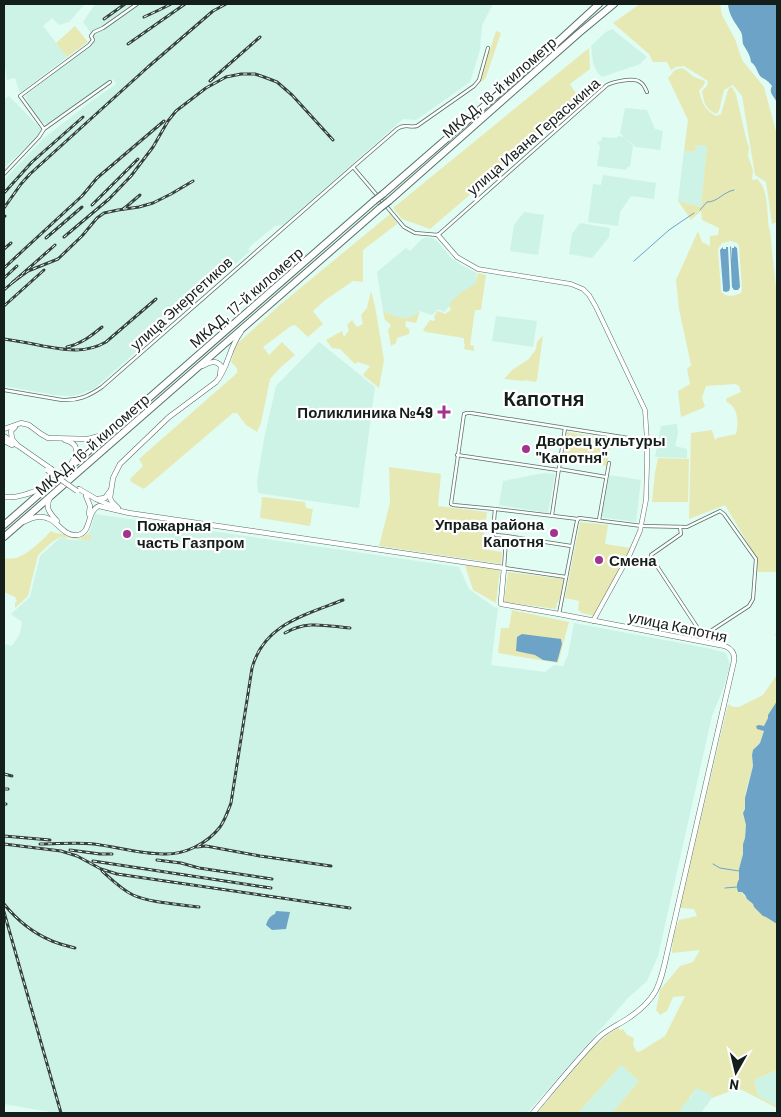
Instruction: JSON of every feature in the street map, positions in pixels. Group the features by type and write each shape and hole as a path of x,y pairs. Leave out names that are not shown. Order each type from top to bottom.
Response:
{"highway":[{"name":"МКАД, 18-й километр","path":"394,184 599,4"},
{"name":"МКАД, 18-й километр","path":"400,191 614,4"},
{"name":"МКАД, 17-й километр","path":"114,429 394,184"},
{"name":"МКАД, 17-й километр","path":"196,369 400,191"},
{"name":"МКАД, 16-й километр","path":"4,537 196,369"},
{"name":"МКАД, 16-й километр","path":"4,525 114,429"}],"main road":[{"path":"118,508 111,500 111,489 120,464 169,417 219,378 223,373 232,346 247,325"},
{"path":"196,369 209,362 216,363 221,366 219,378"},
{"path":"4,429 21,423 29,425 48,438 88,439 100,436 114,429"},
{"path":"15,445 11,430 23,424 42,437 72,442 76,447 76,452 66,471"},
{"path":"4,439 86,496 107,507"},
{"path":"4,497 10,498 36,491 53,482"},
{"path":"96,499 105,498 111,489"},
{"path":"78,490 118,508 138,514"},
{"path":"52,495 47,506 49,512 70,534 81,533 86,526 90,510 86,496"},
{"path":"20,524 38,517 47,518 55,521 67,533 74,536 86,530 92,511 99,506 129,513 504,568"},
{"name":"улица Капотня","path":"504,568 501,604 703,639 729,648 733,653 734,661 658,987 644,1006 600,1036 533,1113"}],"street":[{"path":"44,129 20,96 89,45 93,40 91,36 94,32 103,28 137,4"},
{"name":"улица Энергетиков","path":"4,390 70,401 92,394 112,380 400,127 417,126 474,86 479,80 488,48"},
{"name":"улица Ивана Гераськина","path":"438,235 609,84 636,80 642,83 647,92"},
{"path":"4,174 39,137 44,129 110,82"},
{"path":"353,167 404,227 415,233 438,235 457,257 478,269 564,282 578,287 589,295 596,307 645,410 648,441 646,500 639,536 593,621"},
{"path":"648,441 466,413 464,414 457,455 451,504 578,519 582,517 642,526 687,527 720,511 722,512 756,559 753,599 749,606 703,639 651,557 651,555 681,534 680,527"},
{"path":"552,515 565,428"},
{"path":"457,455 606,477"},
{"path":"599,520 609,463"},
{"path":"495,509 493,532 496,535 572,546"},
{"path":"559,614 578,519"},
{"path":"506,536 504,568 566,577"}],"shaded area":[{"path":"4,4 85,4 69,22 59,25 52,18 43,26 67,57 20,93 15,78 7,80 4,60"},
{"path":"95,4 493,4 482,25 480,50 470,82 416,120 403,119 283,225 275,226 254,243 248,249 250,251 95,388 71,396 55,395 4,386 4,180 44,138 116,84 113,79 48,124 42,123 34,114 25,96 96,40 83,22"},
{"path":"612,29 647,57 640,64 602,77 597,72 593,63 591,46"},
{"path":"9,96 43,131 4,168 4,100"},
{"path":"625,108 647,110 655,129 663,131 660,150 636,147 620,133"},
{"path":"602,137 624,137 633,146 630,167 628,166 626,170 597,166 600,146 597,142 601,141"},
{"path":"697,145 707,146 701,207 678,201 684,151 694,152"},
{"path":"603,175 656,183 654,199 631,196 620,212 618,226 588,222 593,184 601,185"},
{"path":"524,212 544,215 538,255 510,251 514,225"},
{"path":"580,223 610,228 609,237 592,258 569,254 572,234"},
{"path":"426,237 438,242 450,257 477,273 475,284 456,299 444,312 438,309 432,315 420,311 414,317 399,318 383,311 377,272 406,248 410,251"},
{"path":"496,316 537,321 533,347 492,341"},
{"path":"319,342 375,387 359,508 258,493 257,481 264,439 276,386"},
{"path":"677,424 678,433 675,446 687,449 687,458 655,457 661,426"},
{"path":"544,473 555,474 548,513 499,505 503,481"},
{"path":"609,475 641,480 636,522 601,517"},
{"path":"95,514 459,567 469,589 498,608 491,665 545,672 554,665 563,666 568,655 574,623 726,653 730,665 712,716 658,956 647,981 628,998 527,1113 56,1113 4,1104 4,644 12,646 20,634 22,622 11,614 30,597 40,556 61,537 70,540 84,539 91,528"},
{"path":"621,1065 639,1081 612,1113 578,1113"},
{"path":"777,1070 777,1106 758,1096 754,1080"},
{"path":"696,1087 710,1094 712,1098 701,1113 678,1113 685,1102 691,1097"}],"green space":[{"path":"640,4 720,4 722,15 735,39 742,60 764,87 777,135 777,222 772,224 766,182 755,175 742,96 733,85 724,90 719,111 716,114 707,107 703,99 702,91 707,86 708,81 684,66 671,70 667,62 653,62 649,54 613,23"},
{"path":"75,26 88,42 67,57 56,43"},
{"path":"496,31 501,33 486,77 475,85 479,80 487,49 490,50"},
{"path":"589,48 590,69 570,84 580,100 430,229 402,219 393,208"},
{"path":"681,68 694,77 705,81 699,91 700,96 706,108 716,116 721,114 728,90 732,87 736,94 749,148 748,156 753,170 752,179 757,179 760,182 766,197 777,298 777,572 756,572 757,559 725,505 689,519 691,433 712,430 715,440 736,434 737,416 731,404 726,400 741,392 739,386 735,384 706,386 702,398 705,406 681,417 678,391 690,384 687,369 691,365 679,309 676,280 698,231 702,242 710,246 710,236 718,235 719,228 702,220 701,211 691,220 678,201 701,207 707,146 697,145 694,152 684,151 688,120 668,78 675,70","holes":["731,241 739,246 742,289 741,293 728,296 721,291 718,249 722,243"]},
{"path":"390,214 397,224 363,250 363,282 353,281 313,311 323,324 308,337 295,325 291,326 263,347 269,355 282,342 295,355 270,379 261,423 257,432 246,425 237,413 233,413 144,489 131,482 130,479 143,466 139,459 237,373 237,368 231,362 236,345 281,304"},
{"path":"478,273 486,275 481,310 475,310 470,345 474,346 474,351 464,349 464,338 423,330 430,320 434,321 437,311 445,314 451,310 449,305 455,297 475,284"},
{"path":"371,291 384,360 379,388 363,375 370,366 358,362 355,364 340,349 332,348 326,340 342,331 344,337 349,330 347,325 352,320 357,327 363,324 361,315 367,308"},
{"path":"383,311 397,317 406,318 420,311 416,323 406,321 405,326 410,330 409,334 397,338 396,343 391,346 388,330 391,325 385,320"},
{"path":"543,335 537,380 535,382 504,379 512,370 529,359 536,349 537,342"},
{"path":"567,432 611,439 607,466 563,459"},
{"path":"658,458 689,459 688,502 652,502"},
{"path":"389,467 441,474 438,506 487,512 482,549 502,552 501,564 379,546 390,503"},
{"path":"262,497 305,502 306,508 313,509 310,526 260,518"},
{"name":"Смена","path":"580,522 608,525 605,544 631,548 594,616 578,610 579,601 565,598"},
{"path":"51,531 75,538 80,538 87,534 91,535 90,540 60,537 38,555 28,596 15,608 17,601 15,597 4,592 4,559 16,558 25,554"},
{"path":"465,565 500,570 496,603 473,590"},
{"path":"508,572 564,579 556,609 504,602"},
{"path":"512,610 569,622 558,663 498,653 501,628 509,628"},
{"path":"777,638 777,701 768,715 760,743 756,746 752,755 753,766 746,791 743,813 746,825 745,838 737,888 755,907 777,924 777,1070 754,1080 758,1096 777,1106 777,1108 738,1088 712,1098 710,1094 696,1088 678,1113 612,1113 639,1081 621,1065 578,1113 537,1113 591,1049 618,1028 623,1029 627,1035 634,1038 633,1045 637,1052 665,1036 685,996 673,997 667,1011 660,1015 656,1010 660,990 680,966 693,962 700,950 672,953 674,936 679,920 697,916 694,909 680,908 728,704 733,707 739,707 763,695 776,676"}],"water":[{"path":"728,4 777,4 777,103 771,93 772,86 761,77 755,65 751,62 743,44 742,34 731,15"},
{"path":"731,246 732,260 732,248 734,246 737,248 740,287 738,290 734,290 732,287"},
{"path":"723,247 723,249 726,249 728,247 730,288 726,292 723,291 720,250"},
{"path":"522,634 561,639 562,644 557,662 543,660 535,655 516,651 517,637"},
{"path":"777,701 777,924 763,916 742,892 738,892 737,884 745,838 746,825 743,813 753,766 752,755 753,750 760,743 764,731 757,729 756,726 764,726 768,715"},
{"path":"276,911 290,912 286,929 272,930 266,925 269,918"}],"waterway":[{"path":"700,210 707,202 711,202 734,190"},
{"path":"634,261 669,230 694,213"},
{"path":"713,864 720,868 739,871"},
{"path":"725,888 737,887"}],"railway":[{"path":"104,19 125,4"},
{"path":"144,17 171,4"},
{"path":"128,44 185,4"},
{"path":"4,208 30,174 148,67 213,11 226,4"},
{"path":"210,81 260,37"},
{"path":"64,237 109,199 131,176 153,147 176,111 206,88 226,77 255,74 277,82 292,95 333,140"},
{"path":"4,193 32,162 83,117"},
{"path":"4,268 82,196 97,178 164,121"},
{"path":"92,205 138,159"},
{"path":"13,282 28,271 58,259 104,213 153,203 193,181"},
{"path":"123,209 140,195"},
{"path":"46,238 82,207"},
{"path":"4,249 11,243"},
{"path":"4,290 55,245"},
{"path":"4,278 17,266"},
{"path":"4,306 44,270"},
{"path":"4,339 68,350 91,348 106,342 156,299"},
{"path":"67,347 81,342 102,327"},
{"path":"40,844 87,843 146,853 171,854 187,850 209,839 222,824 231,803 252,668 258,653 266,641 288,623 343,600"},
{"path":"285,633 301,626 309,625 350,628"},
{"path":"4,774 12,776"},
{"path":"4,836 50,840"},
{"path":"4,844 61,851 117,874 350,908"},
{"path":"197,847 206,846 331,866"},
{"path":"70,850 112,854"},
{"path":"157,860 272,879"},
{"path":"93,861 271,888"},
{"path":"102,871 125,890 140,898 199,907"},
{"path":"4,904 19,920 38,934 75,948"},
{"path":"4,912 61,1113"}],"place":[{"name":"Поликлиника №49","path":"444,412"},
{"name":"Дворец культуры \"Капотня\"","path":"526,449"},
{"name":"Управа района Капотня","path":"554,533"},
{"name":"Пожарная часть Газпром","path":"127,534"},
{"name":"Смена","path":"599,560"}],"district":[{"name":"Капотня","path":"544,398"}]}
